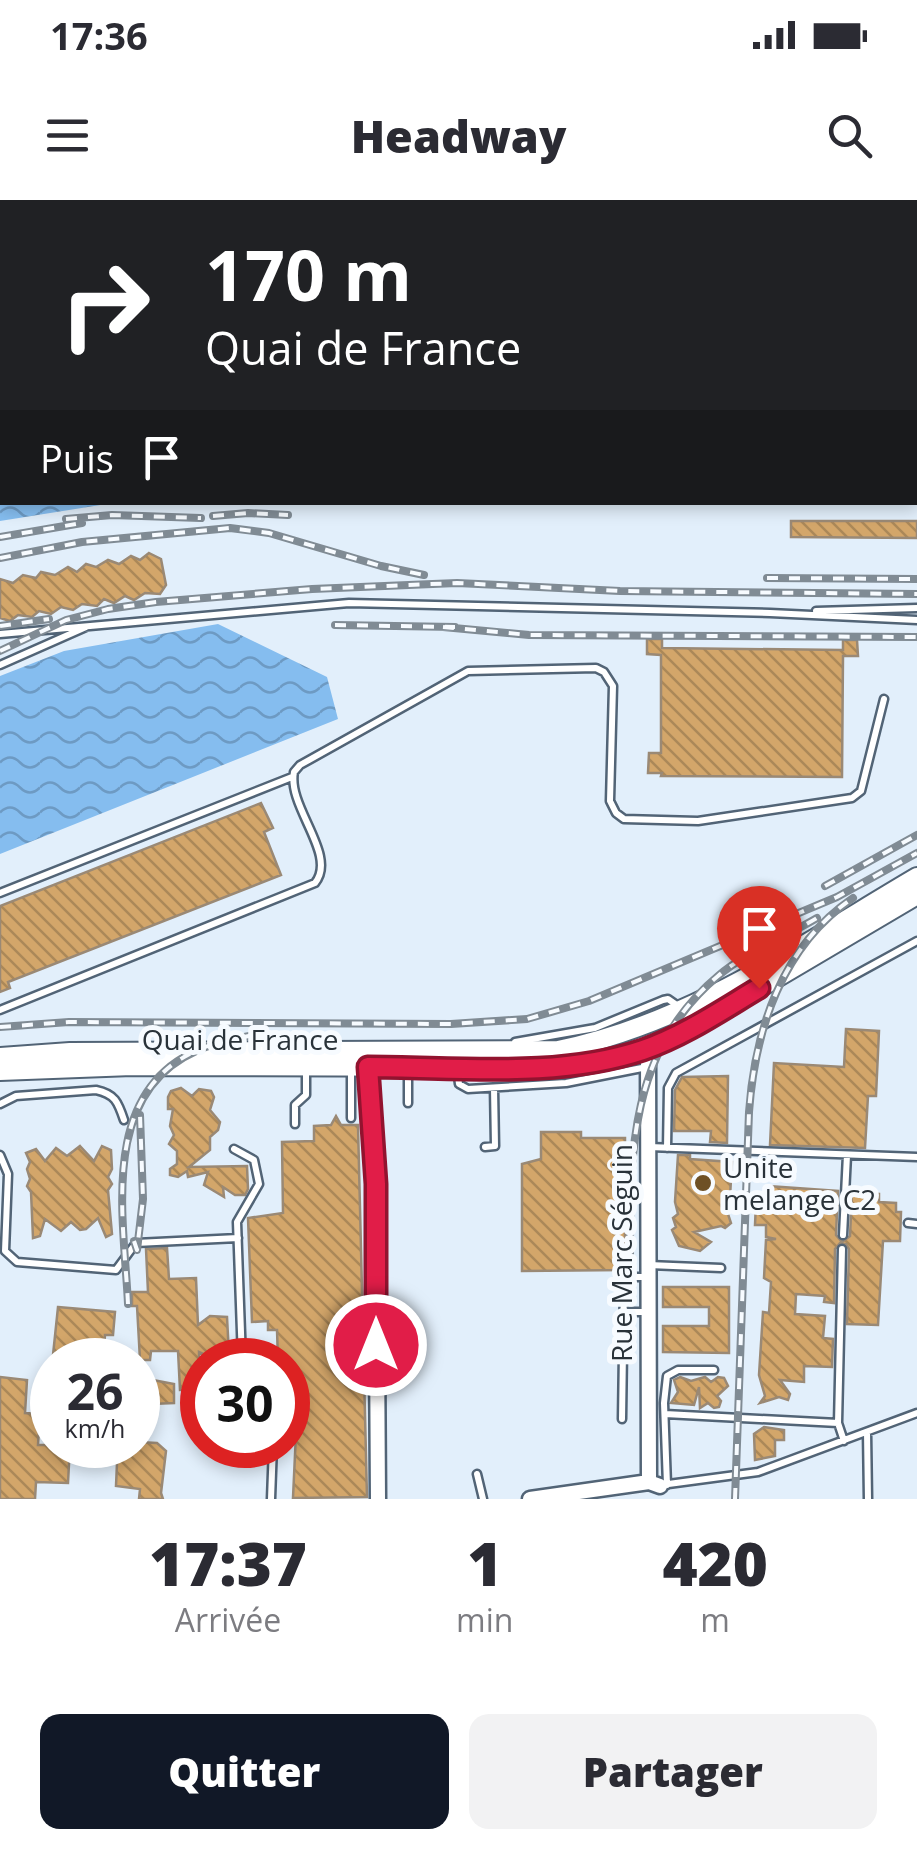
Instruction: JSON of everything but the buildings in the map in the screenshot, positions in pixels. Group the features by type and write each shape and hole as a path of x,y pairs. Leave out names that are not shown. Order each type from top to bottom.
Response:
{"main road":[{"name":"Quai de France","path":"0,1056 70,1052 558,1050 634,1030 683,1009 917,877"},
{"name":"Quai de France","path":"0,1071 56,1067 572,1065 648,1058 695,1026 917,896"},
{"path":"648,1058 662,1033 751,982 768,963"},
{"path":"634,1030 644,1037 648,1058"}],"street":[{"name":"Rue Marc Séguin","path":"648,1058 649,1312 659,1484"},
{"path":"359,1067 376,1184 378,1499"},
{"path":"530,1499 659,1484"}],"lane":[{"path":"0,634 349,603 917,620"},
{"path":"770,613 917,608"},
{"path":"0,664 91,624"},
{"path":"0,893 292,777 300,765 468,671 596,668 604,672 612,686 610,800 616,813 632,820 711,819 852,798 858,795 884,699"},
{"path":"0,1010 315,884 323,864 294,793 292,777"},
{"path":"667,1148 667,1096 676,1074 917,941"},
{"path":"502,1052 515,1042 595,1028 663,1000 683,1009"},
{"path":"457,1067 458,1084 463,1088 494,1088 566,1084 648,1058"},
{"path":"295,1124 295,1105 306,1094 306,1067"},
{"path":"351,1118 359,1067"},
{"path":"408,1067 408,1104"},
{"path":"485,1147 495,1146 494,1088"},
{"path":"0,1104 16,1096 96,1090 108,1092 117,1101 124,1120"},
{"path":"648,1147 917,1158"},
{"path":"234,1149 254,1160 259,1173 256,1192 239,1214 241,1338"},
{"path":"0,1155 8,1174 5,1251 17,1262 116,1270 136,1243 238,1238"},
{"path":"843,1235 847,1155"},
{"path":"842,1249 838,1423 844,1441"},
{"path":"622,1418 624,1279 649,1271 721,1268"},
{"path":"623,1312 649,1312"},
{"path":"714,1370 670,1372 665,1382 659,1484 758,1472 917,1412"},
{"path":"664,1414 838,1423"},
{"path":"867,1432 868,1499"},
{"path":"271,1499 272,1468"},
{"path":"477,1474 483,1499"}],"water":[{"path":"0,505 100,505 0,521"},
{"path":"218,624 327,677 338,719 0,854 0,676 64,651"}],"railway":[{"path":"66,519 112,515 201,518"},
{"path":"213,516 288,515"},
{"path":"0,537 82,523"},
{"path":"0,558 82,542 230,528 269,533 424,575"},
{"path":"767,578 917,579"},
{"path":"0,651 66,620 108,609 312,589 457,583 620,591 917,594"},
{"path":"0,626 49,619"},
{"path":"335,625 455,627"},
{"path":"443,627 529,635 917,637"},
{"path":"825,886 917,835"},
{"path":"0,1027 69,1022 451,1024 527,1019 589,1001 837,897 917,853"},
{"path":"735,1499 749,1112 758,1050 766,1020 790,965 828,918 853,898"},
{"path":"630,1266 634,1147 650,1073 666,1038 688,1006 729,967 817,918"},
{"path":"128,1304 123,1235 124,1162 131,1128 144,1097 165,1071 196,1051 263,1033"},
{"path":"134,1241 137,1250 143,1199 140,1115"}],"place":[{"name":"Unite melange C2","path":"703,1183"}],"route":[{"path":"376,1345 376,1184 368,1067 551,1066 618,1058 695,1026 759,988"}]}
